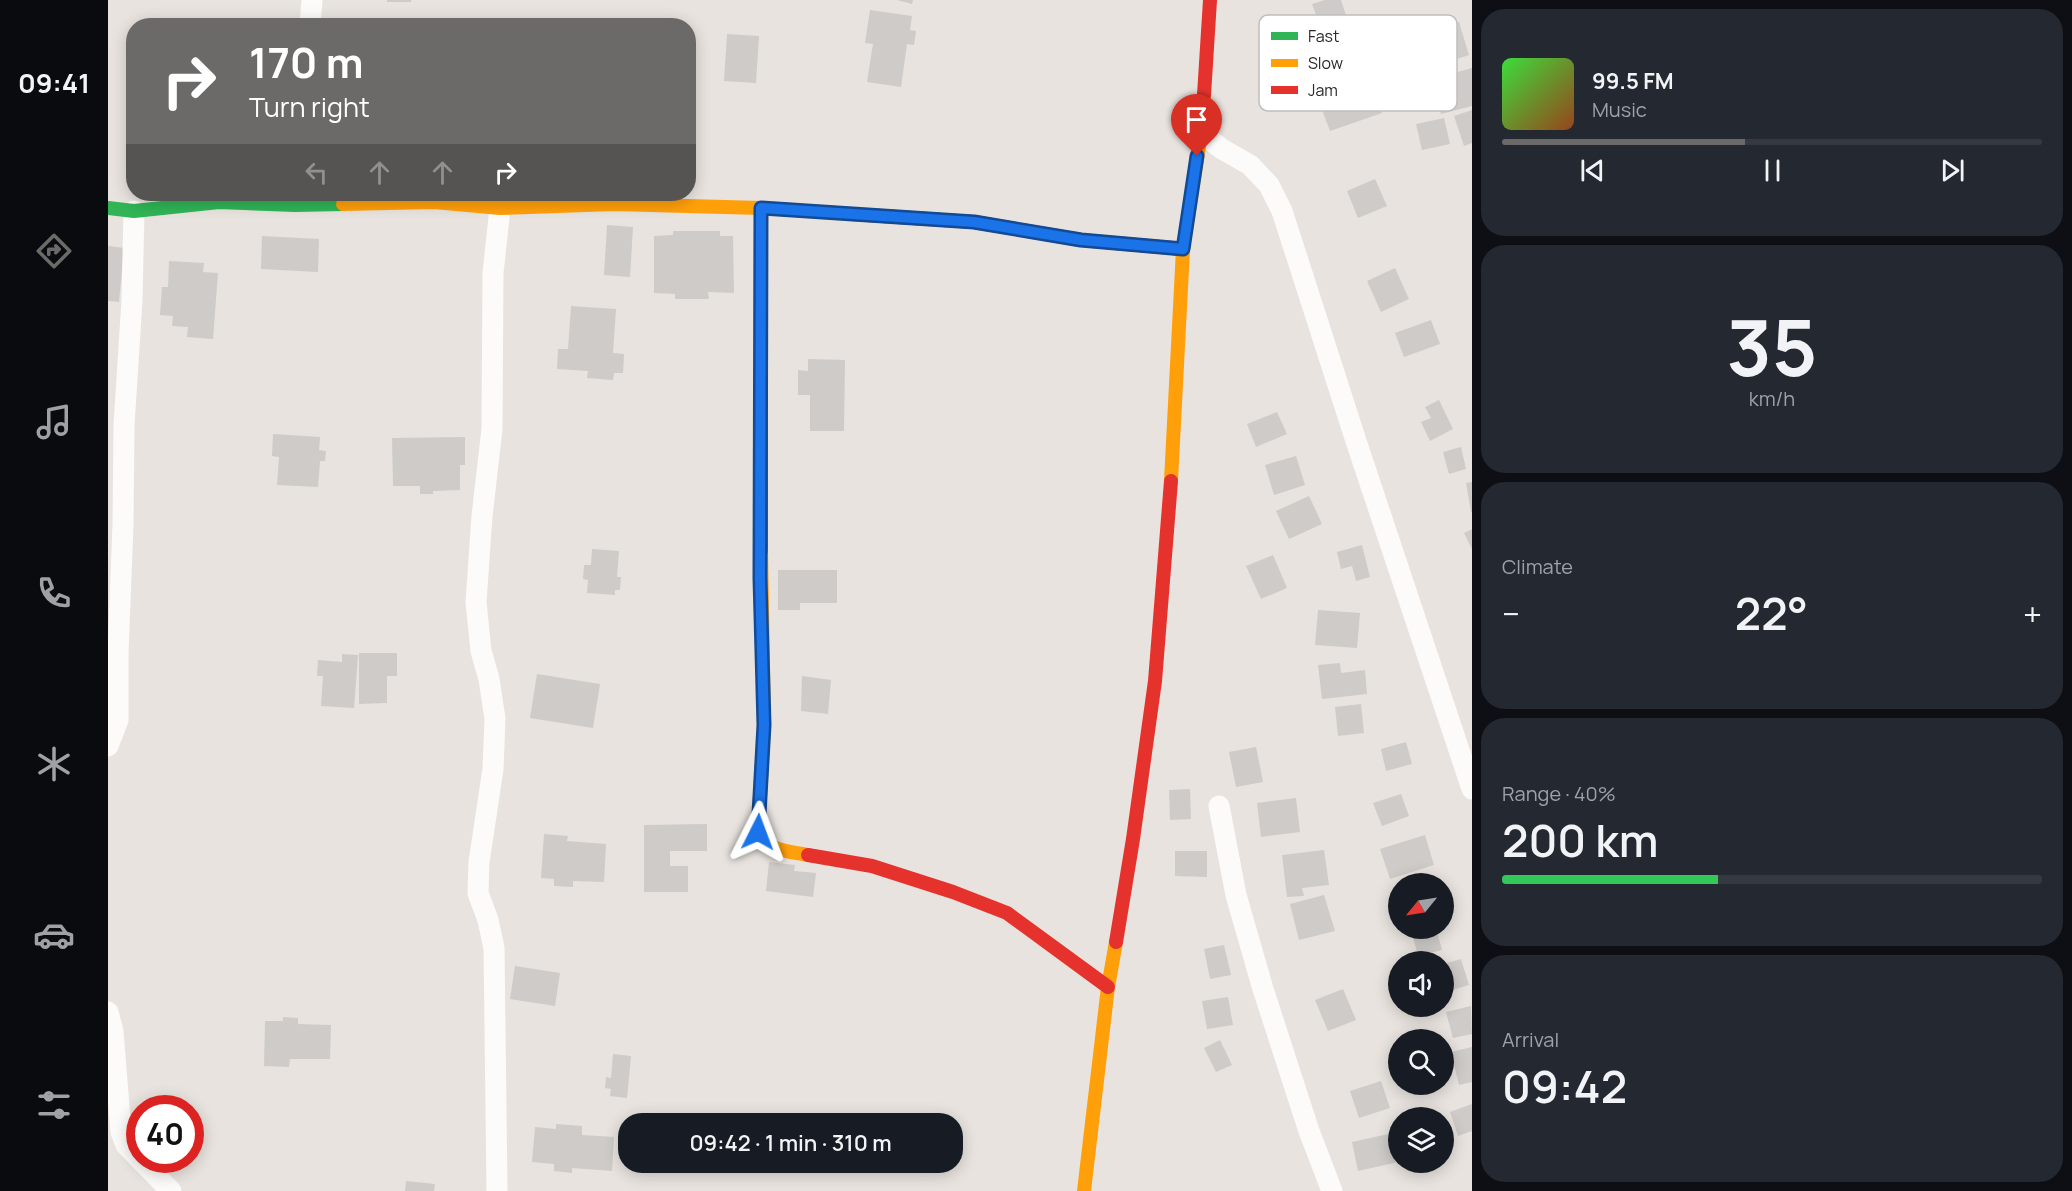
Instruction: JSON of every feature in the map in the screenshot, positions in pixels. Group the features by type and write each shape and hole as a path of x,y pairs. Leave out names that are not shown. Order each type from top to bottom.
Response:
{"street":[{"path":"311,18 312,0"},
{"path":"1084,1191 1108,987 1133,839 1155,681 1173,457 1183,249 1201,133 1209,0"},
{"path":"1201,133 1250,165 1269,185 1282,211 1472,789"},
{"path":"108,208 134,210 245,201"},
{"path":"388,201 434,202 500,208 614,204 761,208 974,222 1081,240 1183,249"},
{"path":"497,1191 494,948 488,920 478,893 479,862 493,769 495,718 489,679 481,651 476,602 482,516 492,429 493,273 500,208"},
{"path":"761,208 760,578 764,725 758,832 762,840 772,848 872,866 953,892 1007,913 1108,987"},
{"path":"108,746 117,720 124,425 132,300 134,210"},
{"path":"1219,806 1236,896 1260,979 1309,1131 1332,1191"},
{"path":"108,1012 112,1031 120,1132 126,1145 171,1191"}],"building":[{"path":"387,0 411,0 411,2 387,2"},
{"path":"897,0 913,0 912,4"},
{"path":"1325,0 1341,0 1346,15 1316,15 1312,4"},
{"path":"870,10 912,16 910,30 916,31 914,45 907,44 901,87 867,82 873,44 865,43"},
{"path":"1459,22 1469,55 1457,59 1457,23"},
{"path":"727,34 759,36 756,83 724,81"},
{"path":"1472,68 1472,106 1457,110 1457,72"},
{"path":"1472,110 1472,143 1464,146 1454,116"},
{"path":"1322,111 1381,111 1382,113 1330,131"},
{"path":"1444,118 1450,144 1422,150 1416,124"},
{"path":"1375,179 1387,206 1358,218 1347,191"},
{"path":"607,225 633,227 630,277 604,275"},
{"path":"673,231 720,231 720,236 733,236 734,293 708,292 709,299 675,299 675,294 654,293 654,236 673,235"},
{"path":"262,236 319,239 318,272 261,269"},
{"path":"108,246 124,248 119,302 108,301"},
{"path":"169,261 204,263 203,272 218,273 213,339 187,337 188,327 172,326 173,316 160,315 162,287 168,287"},
{"path":"1395,268 1409,299 1381,312 1367,281"},
{"path":"571,306 616,309 613,353 624,354 623,373 614,373 613,380 587,378 588,371 557,369 558,349 568,349"},
{"path":"1431,320 1440,344 1404,357 1395,333"},
{"path":"808,359 845,360 844,431 810,431 810,395 798,395 798,370 808,371"},
{"path":"1439,400 1453,429 1430,441 1421,422 1431,418 1425,407"},
{"path":"1277,412 1287,434 1256,447 1247,424"},
{"path":"273,434 320,437 319,450 326,451 325,461 320,461 318,487 277,485 279,457 272,456"},
{"path":"465,437 465,465 460,465 460,490 420,494 420,486 393,486 392,438"},
{"path":"1461,447 1466,469 1449,474 1443,452"},
{"path":"1296,456 1305,485 1274,495 1265,465"},
{"path":"1472,482 1472,512 1471,512 1466,483"},
{"path":"1309,496 1322,524 1289,539 1276,511"},
{"path":"1472,529 1472,549 1464,533"},
{"path":"1362,545 1370,577 1356,581 1352,566 1341,569 1337,552"},
{"path":"592,549 619,551 617,577 621,577 620,590 615,590 615,595 587,593 588,580 583,579 584,565 591,565"},
{"path":"1273,555 1287,588 1261,599 1246,566"},
{"path":"778,570 837,570 837,603 800,603 800,610 778,610"},
{"path":"1318,610 1360,613 1357,648 1315,645"},
{"path":"359,653 397,653 397,676 387,676 387,703 359,704"},
{"path":"342,654 358,655 354,708 321,706 323,676 317,676 318,660 342,662"},
{"path":"1340,663 1341,673 1365,670 1367,694 1322,699 1318,665"},
{"path":"537,674 600,684 593,728 530,718"},
{"path":"802,676 831,680 828,714 801,711"},
{"path":"1361,704 1364,733 1338,736 1335,707"},
{"path":"1406,742 1412,764 1386,771 1381,749"},
{"path":"1256,747 1263,782 1236,787 1229,752"},
{"path":"1190,789 1191,819 1170,820 1169,790"},
{"path":"1401,794 1409,816 1382,826 1373,803"},
{"path":"1296,798 1300,832 1261,837 1257,803"},
{"path":"707,824 707,851 670,851 670,866 688,866 688,892 644,892 644,825"},
{"path":"544,834 568,836 567,841 606,844 604,882 573,881 573,887 554,886 554,879 541,878"},
{"path":"1425,835 1434,865 1409,873 1388,873 1380,849"},
{"path":"1324,850 1329,885 1302,888 1304,896 1287,897 1282,855"},
{"path":"1175,851 1207,851 1207,877 1175,876"},
{"path":"769,862 795,865 794,871 816,873 813,897 766,891"},
{"path":"1324,895 1335,931 1299,940 1290,904"},
{"path":"1413,939 1439,939 1442,950 1438,951 1417,951"},
{"path":"1224,945 1231,975 1210,979 1204,949"},
{"path":"1461,959 1469,985 1454,990 1454,961"},
{"path":"515,966 560,973 555,1006 510,999"},
{"path":"1343,989 1356,1020 1328,1031 1315,1000"},
{"path":"1228,997 1233,1025 1207,1029 1202,1001"},
{"path":"1471,1006 1472,1034 1454,1038 1454,1029 1451,1029 1447,1017 1454,1017 1454,1010"},
{"path":"283,1017 298,1018 298,1024 331,1025 330,1059 290,1059 289,1067 264,1066 265,1021 283,1021"},
{"path":"1220,1040 1232,1065 1216,1072 1204,1048"},
{"path":"1472,1047 1472,1082 1459,1085 1454,1064 1454,1051"},
{"path":"613,1054 631,1056 627,1098 610,1096 611,1089 605,1088 606,1077 611,1078"},
{"path":"1381,1081 1390,1107 1359,1118 1350,1091"},
{"path":"1472,1104 1472,1131 1458,1136 1454,1124 1454,1111"},
{"path":"556,1124 582,1126 582,1135 614,1137 612,1171 572,1168 572,1173 554,1171 554,1164 532,1162 535,1127 556,1129"},
{"path":"1388,1134 1388,1164 1358,1171 1352,1142"},
{"path":"406,1181 435,1184 434,1191 405,1191"}],"traffic: fast":[{"path":"108,208 134,211 219,202 343,204"}],"traffic: slow":[{"path":"1171,481 1183,249 1201,133 1204,95"},
{"path":"343,204 434,202 500,208 614,204 761,208 851,214"},
{"path":"761,550 764,725 758,832 762,839 773,847 808,855"},
{"path":"1084,1191 1108,987 1116,942"}],"traffic: jam":[{"path":"1204,95 1210,0"},
{"path":"761,208 761,550"},
{"path":"851,214 974,222 1081,240 1183,249"},
{"path":"1116,942 1155,681 1171,481"},
{"path":"808,855 872,866 953,892 1007,913 1108,987"}],"route":[{"path":"758,832 764,725 760,578 761,208 974,222 1081,240 1183,249 1197,156"}]}
